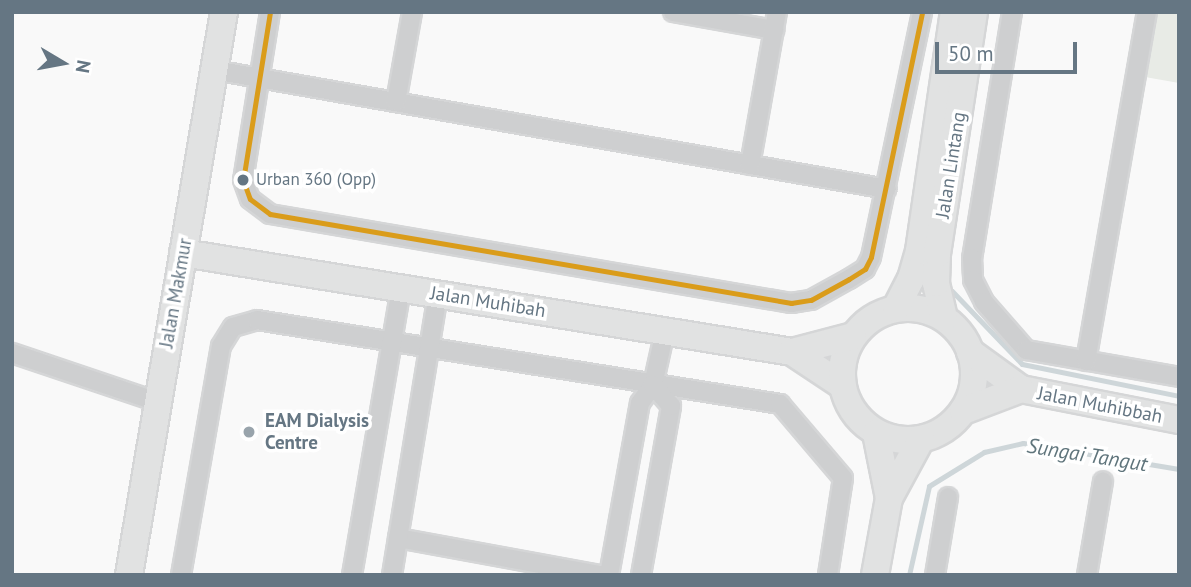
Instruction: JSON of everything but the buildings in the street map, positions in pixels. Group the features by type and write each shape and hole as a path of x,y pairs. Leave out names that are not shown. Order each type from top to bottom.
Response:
{"street":[{"name":"Jalan Makmur","path":"129,575 224,12"},
{"path":"270,12 243,180 250,199 270,214 790,303 811,300 849,279 865,269 871,257 922,12"},
{"path":"396,102 412,12"},
{"path":"673,12 774,30"},
{"path":"750,165 777,12"},
{"name":"Jalan Lintang","path":"896,308 911,279 919,251 954,12"},
{"name":"Jalan Lintang","path":"944,318 936,283 937,254 974,12"},
{"path":"1012,12 972,258 973,280 984,302 1026,350 1179,377"},
{"path":"1086,361 1147,12"},
{"path":"214,70 887,189"},
{"name":"Jalan Muhibah","path":"183,253 792,352 853,336"},
{"path":"352,575 401,288"},
{"path":"392,575 438,294"},
{"path":"896,308 929,310 944,318 971,352 974,382 963,411 937,434 905,441 876,433 853,413 842,385 843,359 853,336 872,318 896,308"},
{"path":"181,575 221,346 233,327 244,320 780,404 843,478 828,575"},
{"path":"609,575 640,403 653,385 664,331"},
{"name":"Jalan Muhibah","path":"792,352 842,385"},
{"name":"Jalan Muhibbah","path":"971,352 1021,389 1179,420"},
{"path":"12,353 158,402"},
{"path":"641,575 671,406 653,385"},
{"name":"Jalan Muhibbah","path":"963,411 1021,389"},
{"path":"876,433 889,498"},
{"path":"875,575 889,498 920,439"},
{"path":"1087,575 1103,481"},
{"path":"935,575 948,497"},
{"path":"398,538 600,575"}],"shaded area":[{"path":"1156,12 1179,12 1179,83 1145,77"}],"waterway":[{"path":"952,291 1022,364 1179,396"},
{"name":"Sungai Tangut","path":"909,575 929,486 984,452 1023,443 1179,469"}],"transit line":[{"path":"270,12 243,180 250,199 270,214 791,303 811,300 849,279 865,269 871,257 922,12"}],"place":[{"name":"Urban 360 (Opp)","path":"243,180"},
{"name":"EAM Dialysis Centre","path":"249,432"}]}
